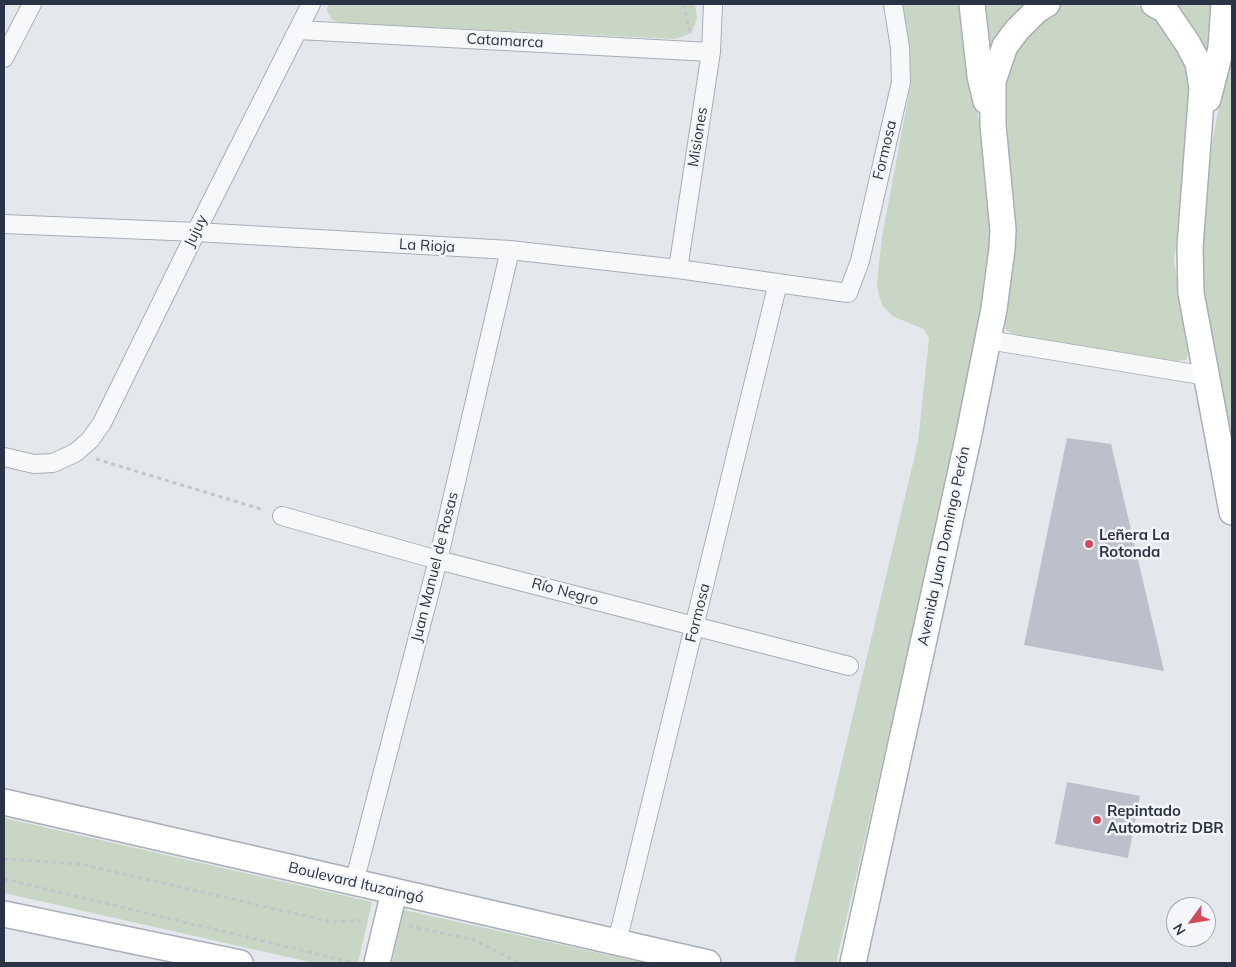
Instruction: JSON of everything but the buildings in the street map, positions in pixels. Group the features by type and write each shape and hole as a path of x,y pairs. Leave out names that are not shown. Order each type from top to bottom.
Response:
{"main road":[{"name":"Avenida Juan Domingo Perón","path":"972,4 980,76 993,125"},
{"name":"Avenida Juan Domingo Perón","path":"853,963 988,340 1002,249 1003,230 993,125 993,81 1005,46 1017,30 1037,10 1047,4"},
{"path":"1154,4 1165,10 1178,26 1198,63 1202,88 1190,247 1191,293 1232,512"},
{"path":"1200,130 1220,48 1224,4"},
{"name":"Boulevard Ituzaingó","path":"4,802 708,963"},
{"path":"377,963 394,892"},
{"path":"4,914 240,963"}],"street":[{"path":"4,58 32,4"},
{"name":"Jujuy","path":"75,453 90,440 102,423 196,232 312,4"},
{"name":"Misiones","path":"678,269 703,52 712,4"},
{"name":"Formosa","path":"848,294 860,261 901,82 900,48 893,4"},
{"name":"Catamarca","path":"298,30 703,52"},
{"name":"La Rioja","path":"4,224 196,232 510,250 678,269 848,294"},
{"name":"Juan Manuel de Rosas","path":"354,883 438,560 510,250"},
{"name":"Formosa","path":"617,942 778,283"},
{"path":"988,340 1206,376"},
{"path":"4,457 34,464 53,463 75,453"},
{"name":"Río Negro","path":"282,516 438,560 849,666"}],"path":[{"path":"684,4 703,52"},
{"path":"75,453 282,516"},
{"path":"4,859 80,864 332,922 387,919 413,927 475,940 518,963"},
{"path":"4,879 356,963"}],"green space":[{"path":"328,4 695,4 697,18 692,33 675,39 344,23 332,20 327,11"},
{"path":"902,4 963,4 970,69 979,121 989,216 990,252 958,439 836,963 794,963 918,442 929,339 924,329 892,316 883,306 877,282 882,237 911,83"},
{"path":"981,4 1032,4 990,63"},
{"path":"1063,4 1134,4 1154,16 1187,58 1194,91 1189,151 1174,260 1189,351 1186,360 1176,361 1014,335 1006,330 1004,321 1015,244 1005,88 1007,67 1016,46 1040,15"},
{"path":"1171,4 1215,4 1207,50 1204,50"},
{"path":"1232,4 1232,436 1207,320 1199,268 1201,219 1211,149 1230,48"},
{"path":"4,818 372,902 358,963 314,963 4,893"},
{"path":"404,910 644,963 392,963"}],"place":[{"name":"Leñera La Rotonda","path":"1089,544"},
{"name":"Repintado Automotriz DBR","path":"1097,820"}]}
